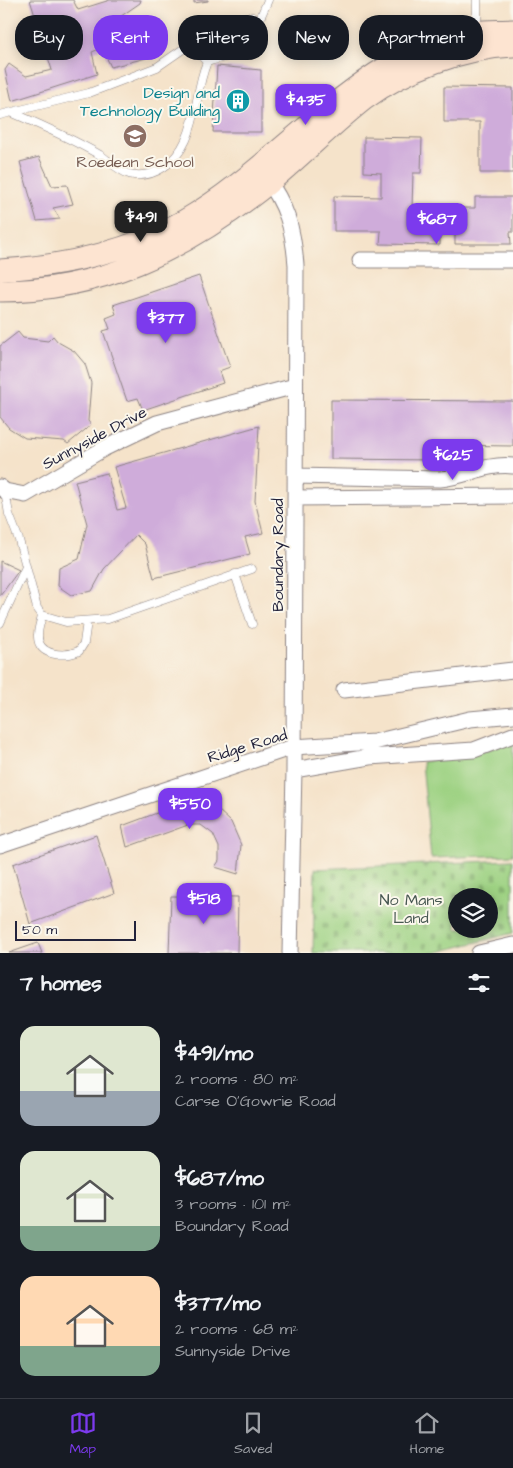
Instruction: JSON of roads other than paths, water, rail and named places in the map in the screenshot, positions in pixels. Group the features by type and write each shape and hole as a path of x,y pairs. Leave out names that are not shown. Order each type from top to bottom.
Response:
{"main road":[{"path":"483,39 513,30"},
{"path":"483,42 513,46"},
{"path":"0,291 72,284 114,274 189,240 265,175 366,98 439,60"},
{"path":"0,270 69,263 140,242 185,220 265,175"}],"street":[{"name":"Boundary Road","path":"265,175 288,213 294,244 294,770 290,953"},
{"path":"360,260 513,260"},
{"name":"Sunnyside Drive","path":"2,489 25,495 105,448 157,423 295,386"},
{"path":"295,476 440,479 451,478 492,465 513,466"},
{"path":"295,498 513,496"},
{"path":"344,690 513,670"},
{"name":"Ridge Road","path":"0,845 293,747 374,742 470,719 513,715"},
{"path":"294,770 360,758 474,750 513,735"},
{"path":"479,953 513,944"}],"lane":[{"path":"261,15 268,0"},
{"path":"477,0 477,15"},
{"path":"0,115 89,93 156,67 178,53"},
{"path":"13,113 54,131 128,174 151,174 170,164 186,140 195,113 199,80 207,62 214,60"},
{"path":"2,489 19,540 25,569 37,608 42,614 66,622 108,619 252,569"},
{"path":"0,623 25,569"},
{"path":"235,574 252,624"},
{"path":"42,614 37,636 39,642 47,651 61,656 79,652 84,643 87,621"}],"place":[{"name":"Design and Technology Building","path":"238,101"},
{"name":"Roedean School","path":"135,136"}],"park label":[{"name":"No Mans Land","path":"411,908"}]}
